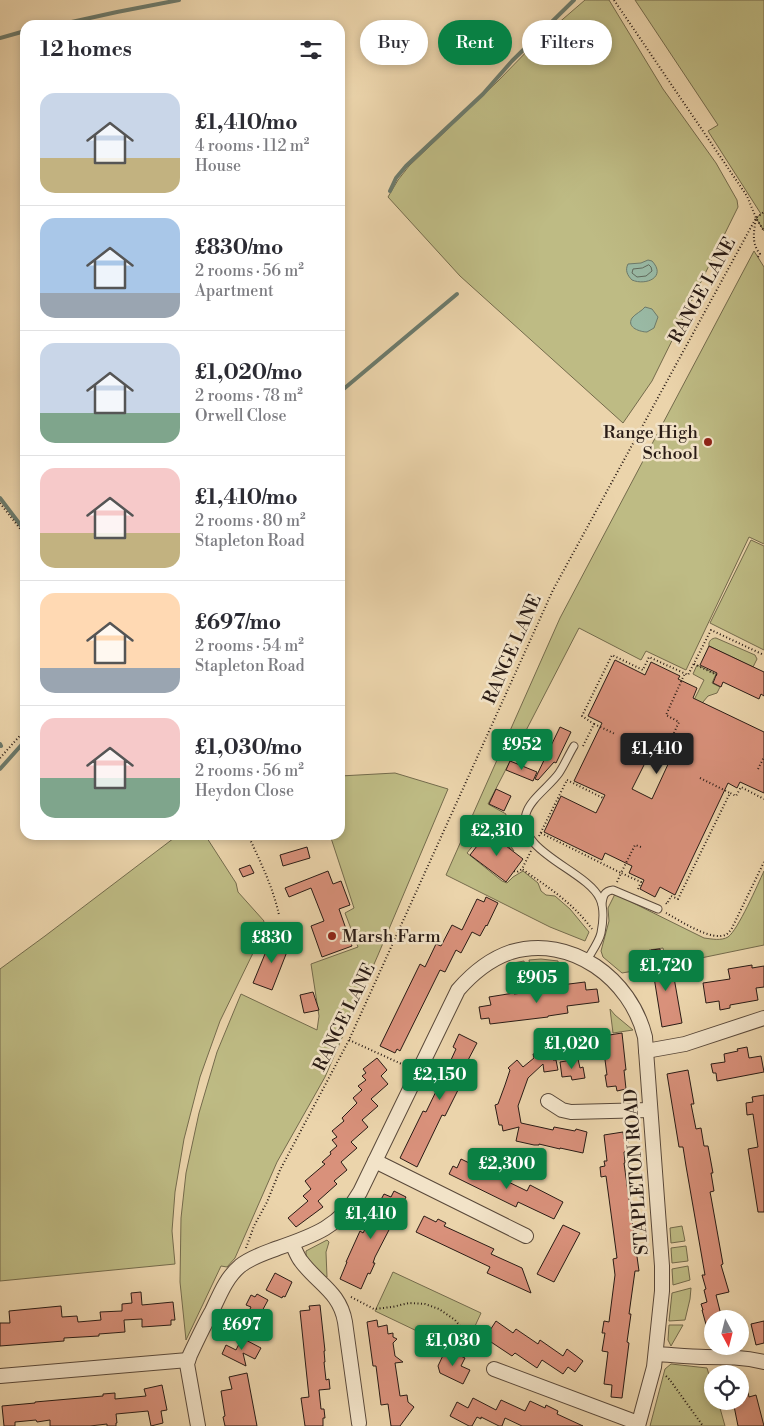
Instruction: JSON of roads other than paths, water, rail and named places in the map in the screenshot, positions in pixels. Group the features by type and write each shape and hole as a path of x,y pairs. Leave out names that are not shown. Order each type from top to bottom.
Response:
{"street":[{"name":"STAPLETON ROAD","path":"188,1360 226,1282 242,1265 252,1258 318,1233 345,1214 354,1204 458,990 468,978 492,960 509,953 539,948 558,950 587,960 619,985 643,1027 662,1266 662,1291 655,1360 638,1425"},
{"path":"646,1051 685,1044 764,1018"},
{"path":"548,1101 562,1110 571,1112 650,1110"},
{"path":"375,1161 526,1236"},
{"path":"292,1244 300,1260 338,1300 342,1308 346,1322 359,1423"},
{"path":"655,1360 733,1357 764,1362"},
{"path":"0,1376 188,1360 198,1426"},
{"path":"494,1369 638,1425"}],"lane":[{"path":"574,746 559,772 532,803 526,813 526,829 535,845 585,882 596,893 602,906"},
{"path":"587,960 601,933 602,906 604,894 607,891 613,890 658,909"}],"water":[{"path":"648,260 652,261 656,267 656,276 643,282 632,280 627,272 628,264 641,263"},
{"path":"645,307 652,309 658,317 654,328 647,332 635,329 631,324 632,318"}],"waterway":[{"path":"81,20 179,0"},
{"path":"390,191 396,178 406,166 483,94 512,61 574,0"},
{"path":"0,38 20,32"},
{"path":"345,388 457,294"},
{"path":"0,498 20,524"},
{"path":"0,769 20,747"}],"place":[{"name":"Range High School","path":"708,442"},
{"name":"Marsh Farm","path":"332,936"}]}
